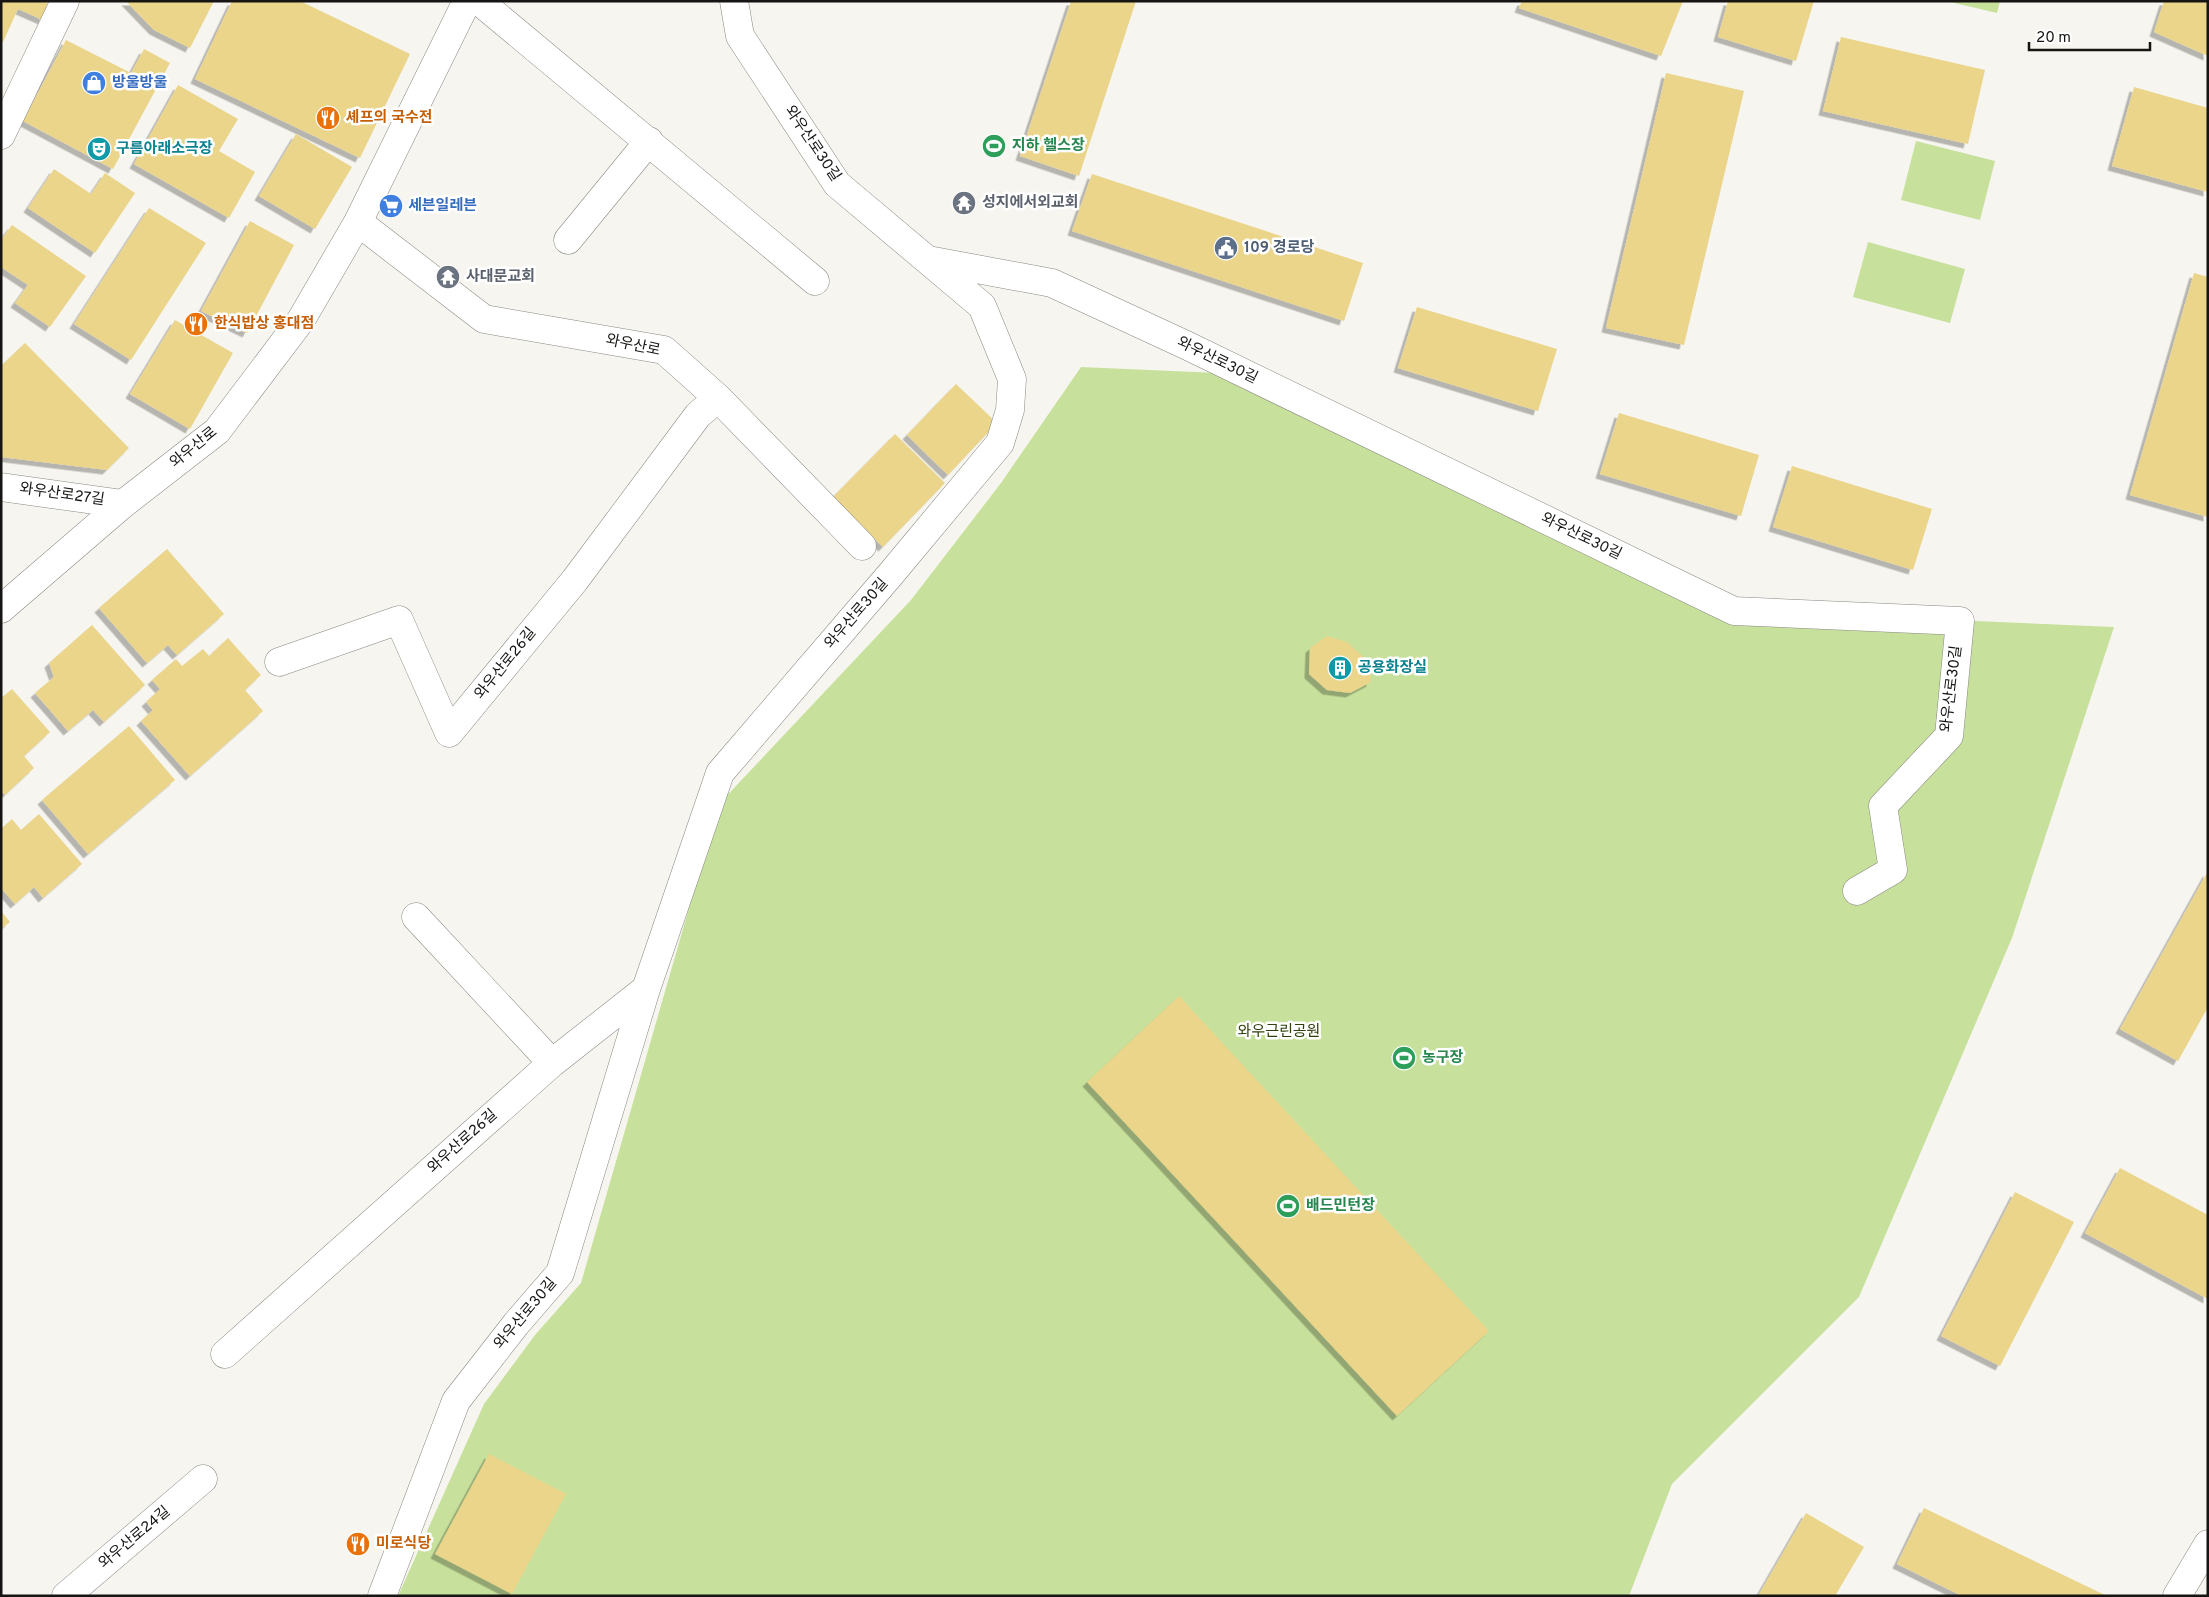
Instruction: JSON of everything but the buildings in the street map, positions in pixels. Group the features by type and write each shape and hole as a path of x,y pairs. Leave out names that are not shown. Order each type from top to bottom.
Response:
{"street":[{"path":"1,136 65,1"},
{"name":"와우산로","path":"1,609 124,504 217,431 301,320 358,222 467,1"},
{"path":"479,1 815,282"},
{"name":"와우산로30길","path":"382,1596 456,1401 516,1324 560,1274 646,990 720,772 890,575 1000,443 1010,410 1012,379 982,306 837,184 740,36 734,1"},
{"path":"568,240 648,141"},
{"name":"와우산로","path":"358,222 484,319 664,350 718,398 862,546"},
{"name":"와우산로30길","path":"927,260 1052,283 1206,355 1734,611 1960,621 1949,736 1883,806 1893,870 1857,890"},
{"name":"와우산로26길","path":"279,662 399,620 449,733 575,580 698,415 718,398"},
{"name":"와우산로27길","path":"1,487 124,504"},
{"path":"416,917 552,1063 646,990"},
{"name":"와우산로26길","path":"226,1354 552,1063"},
{"name":"와우산로24길","path":"66,1596 204,1479"},
{"path":"2176,1596 2208,1544"}],"green space":[{"path":"1946,1 2000,1 1997,13"},
{"path":"1916,141 1995,161 1980,220 1901,200"},
{"path":"1868,242 1965,269 1950,323 1853,297"},
{"name":"와우근린공원","path":"1081,367 1217,373 1726,620 1975,621 2114,627 2012,938 1859,1297 1672,1484 1629,1596 398,1596 484,1404 535,1335 581,1283 719,804 911,600 1001,483"}],"place":[{"name":"방울방울","path":"94,83"},
{"name":"셰프의 국수전","path":"328,118"},
{"name":"지하 헬스장","path":"994,146"},
{"name":"구름아래소극장","path":"99,149"},
{"name":"성지에서외교회","path":"964,203"},
{"name":"세븐일레븐","path":"391,206"},
{"name":"109 경로당","path":"1226,248"},
{"name":"사대문교회","path":"448,277"},
{"name":"한식밥상 홍대점","path":"196,324"},
{"name":"공용화장실","path":"1340,668"},
{"name":"농구장","path":"1404,1058"},
{"name":"배드민턴장","path":"1288,1206"},
{"name":"미로식당","path":"358,1544"}]}
